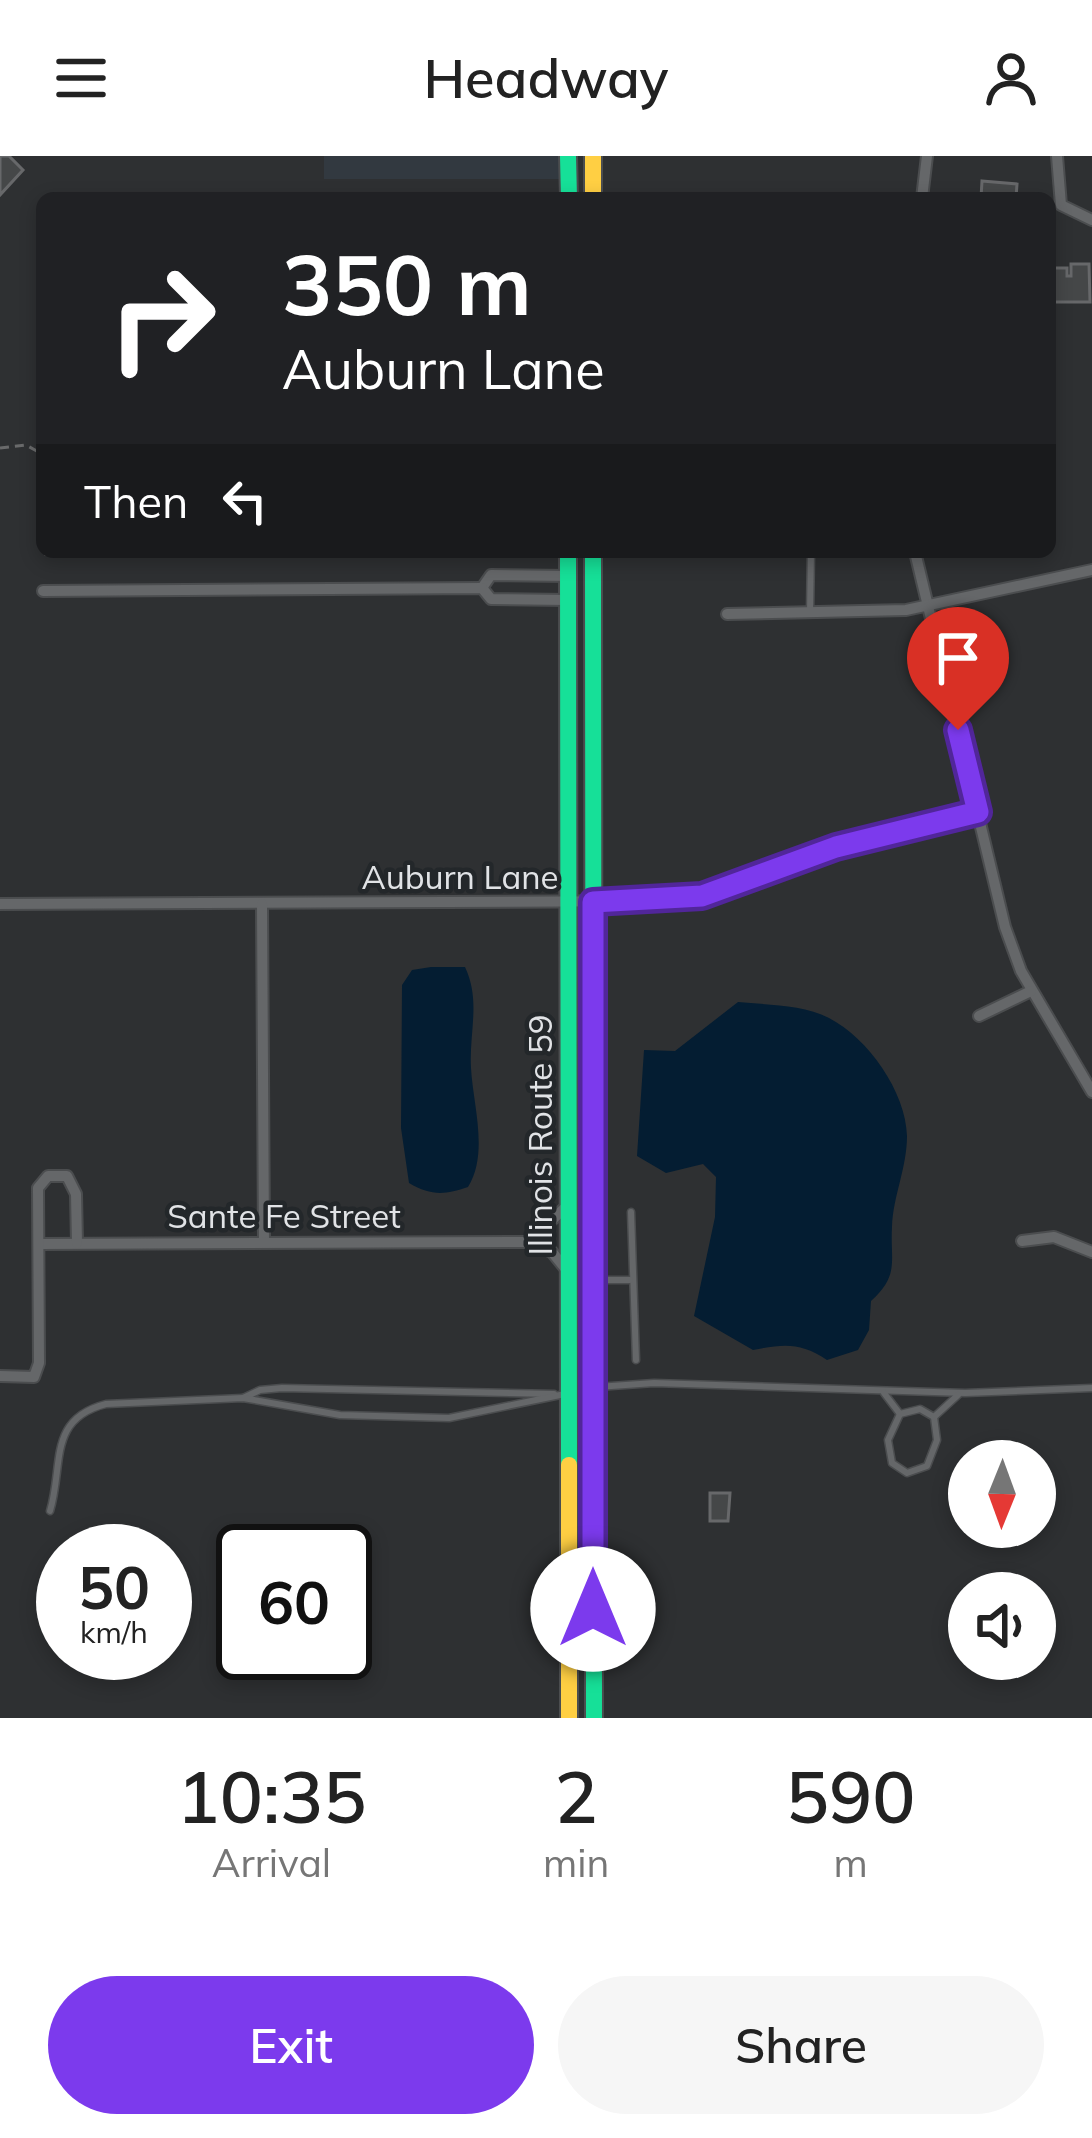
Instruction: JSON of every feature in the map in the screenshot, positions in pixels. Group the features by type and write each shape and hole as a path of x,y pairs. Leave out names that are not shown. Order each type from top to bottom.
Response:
{"main road":[{"path":"568,156 568,192"},
{"path":"593,156 593,192"},
{"name":"Illinois Route 59","path":"568,558 569,1273 561,1394 569,1718"},
{"name":"Illinois Route 59","path":"593,558 594,1718"}],"street":[{"path":"923,192 927,156"},
{"path":"1057,156 1061,205 1092,220"},
{"path":"916,558 1006,927 1031,991 1091,1089"},
{"path":"728,614 928,605 1092,570"},
{"path":"482,588 491,575 568,575"},
{"path":"43,591 482,588"},
{"path":"482,588 491,599 568,600"},
{"name":"Auburn Lane","path":"0,904 568,903 702,896 816,853 978,812"},
{"path":"262,904 264,1242"},
{"path":"979,1016 1031,991"},
{"path":"0,1376 34,1377 39,1363 38,1188 48,1176 67,1176 76,1194 77,1243"},
{"path":"528,1242 554,1223 568,1203"},
{"path":"1022,1241 1054,1237 1092,1252"},
{"path":"528,1242 552,1252 569,1273"},
{"name":"Sante Fe Street","path":"39,1244 528,1242"}],"lane":[{"path":"810,612 811,558"},
{"path":"631,1212 635,1360"},
{"path":"593,1280 630,1280"},
{"path":"594,1387 654,1383 960,1393 1092,1388"},
{"path":"243,1398 282,1388 561,1394"},
{"path":"883,1391 900,1414"},
{"path":"934,1417 920,1408 900,1414 890,1430 892,1463 908,1474 927,1466 934,1453 934,1417 960,1393"},
{"path":"50,1511 65,1430 88,1409 243,1398 340,1415 469,1417 561,1394"}],"path":[{"path":"0,448 26,445 36,451"}],"shaded area":[{"path":"324,156 562,156 562,179 324,179"}],"water":[{"path":"465,967 473,1004 471,1068 478,1159 468,1187 445,1193 409,1183 401,1128 402,985 412,970"},
{"path":"738,1002 807,1010 844,1027 882,1068 905,1119 906,1148 893,1216 890,1275 871,1301 869,1330 858,1350 827,1360 792,1346 753,1350 694,1316 715,1217 716,1177 703,1164 666,1173 637,1156 644,1050 675,1051"}],"building":[{"path":"0,156 9,156 23,170 0,195"},
{"path":"982,181 1017,184 1016,192 981,192"},
{"path":"1071,264 1089,264 1090,302 1056,302 1056,268 1067,268 1071,276"},
{"path":"710,1493 730,1493 728,1521 710,1521"}],"traffic: fast":[{"path":"568,156 569,192"},
{"path":"568,558 569,1465"},
{"path":"593,558 594,1718"}],"traffic: slow":[{"path":"593,156 593,192"},
{"path":"569,1465 569,1718"}],"route":[{"path":"593,1609 593,902 702,896 796,859 978,812 958,730"}]}
